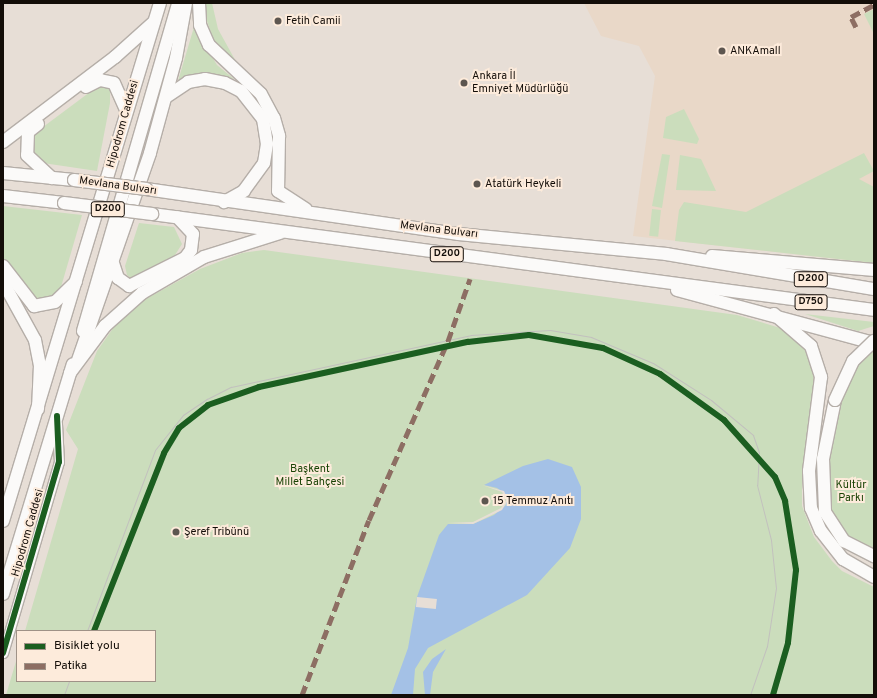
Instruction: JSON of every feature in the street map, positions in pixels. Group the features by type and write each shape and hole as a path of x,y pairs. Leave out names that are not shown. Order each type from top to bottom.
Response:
{"main road":[{"name":"Hipodrom Caddesi","path":"3,521 38,409 126,110 160,3"},
{"name":"Hipodrom Caddesi","path":"3,594 70,373 178,3"},
{"path":"78,360 113,263 166,97 186,3"},
{"path":"199,3 200,25 209,46 261,94 274,118 279,136 278,191 314,213"},
{"path":"3,142 116,57 154,22"},
{"path":"166,97 188,82 205,79 225,83 241,91 263,119 267,144 264,163 244,191 224,202"},
{"path":"52,178 27,155 28,132 100,80 114,83 126,110"},
{"name":"Mevlana Bulvarı","path":"3,173 146,189 224,202 314,213 459,234 666,254 748,270 874,289"},
{"name":"Mevlana Bulvarı","path":"3,196 285,231 508,262 610,273 874,310"},
{"path":"113,263 118,278 129,286 185,258 191,250 193,234 177,217"},
{"path":"70,373 78,360 122,308 142,293 204,257 285,231"},
{"path":"666,254 855,269 874,269"},
{"path":"3,266 34,306 55,302 76,282"},
{"path":"610,273 774,314 811,346 821,377 809,471 811,508 821,531 843,559 874,576"},
{"path":"3,282 35,340 40,365 38,409"},
{"name":"D750","path":"774,314 874,342"},
{"path":"874,342 853,361 835,400 823,459 825,512 844,541 874,556"}],"street":[{"name":"Hipodrom Caddesi","path":"3,653 59,462 57,416"}],"shaded area":[{"path":"584,3 874,3 874,263 633,236 655,76 639,46 601,36"}],"green space":[{"path":"204,3 212,3 218,29 239,67 214,42 205,15"},
{"path":"874,9 874,34 864,14"},
{"path":"194,27 217,65 234,79 201,74 178,81"},
{"path":"103,86 110,89 110,103 97,171 43,163 31,147 35,133 94,89"},
{"path":"684,109 699,139 697,144 663,138 666,117"},
{"path":"864,153 874,171 859,179 874,187 874,263 675,241 679,210 684,202 746,212"},
{"path":"662,154 670,155 662,208 652,206"},
{"path":"680,155 701,159 716,191 676,190"},
{"path":"3,206 82,215 61,287 54,298 38,302 28,296 3,259"},
{"path":"652,209 661,210 658,237 649,236"},
{"path":"139,223 174,227 182,244 175,255 132,279 127,275 125,266"},
{"name":"Başkent Millet Bahçesi","path":"264,250 737,315 787,330 809,355 815,385 802,470 802,506 814,537 832,561 842,571 874,587 874,695 6,695 16,661 16,682 156,682 156,630 25,630 78,449 66,430 97,351 126,310 200,269 242,253"},
{"path":"805,314 874,322 874,326 858,331"},
{"name":"Kültür Parkı","path":"868,352 874,352 874,550 848,538 831,511 827,474 842,401 856,369"}],"water":[{"path":"548,459 572,467 581,487 581,519 570,548 527,595 428,648 415,669 413,695 391,695 408,648 417,597 439,535 448,524 473,524 494,515 506,505 507,496 497,488 484,485 523,466"},
{"path":"446,649 433,672 430,695 425,695 423,672 432,659"}],"pier":[{"path":"482,485 504,491 508,500 502,510 473,524 446,523 473,522 501,508 506,500 502,492"},
{"path":"417,597 437,599 436,609 416,607"}],"tram line":[{"path":"87,630 155,450 183,415 207,399 231,387 471,335 550,330 591,337 653,363 711,400 753,435 759,452 757,485 771,540 776,588 767,646 750,695"},
{"path":"64,695 69,682"}],"marked path":[{"path":"856,27 851,17 874,5"},
{"path":"302,695 369,520 448,341 470,279"}],"cycle path":[{"path":"94,630 164,453 179,428 208,405 259,387 468,342 529,335 603,348 660,374 724,420 775,477 785,501 796,570 788,643 773,695"},
{"path":"3,653 59,462 57,416"}],"place":[{"name":"Fetih Camii","path":"278,21"},
{"name":"ANKAmall","path":"722,51"},
{"name":"Ankara İl Emniyet Müdürlüğü","path":"464,83"},
{"name":"Atatürk Heykeli","path":"477,184"},
{"name":"15 Temmuz Anıtı","path":"485,501"},
{"name":"Şeref Tribünü","path":"176,532"}]}
